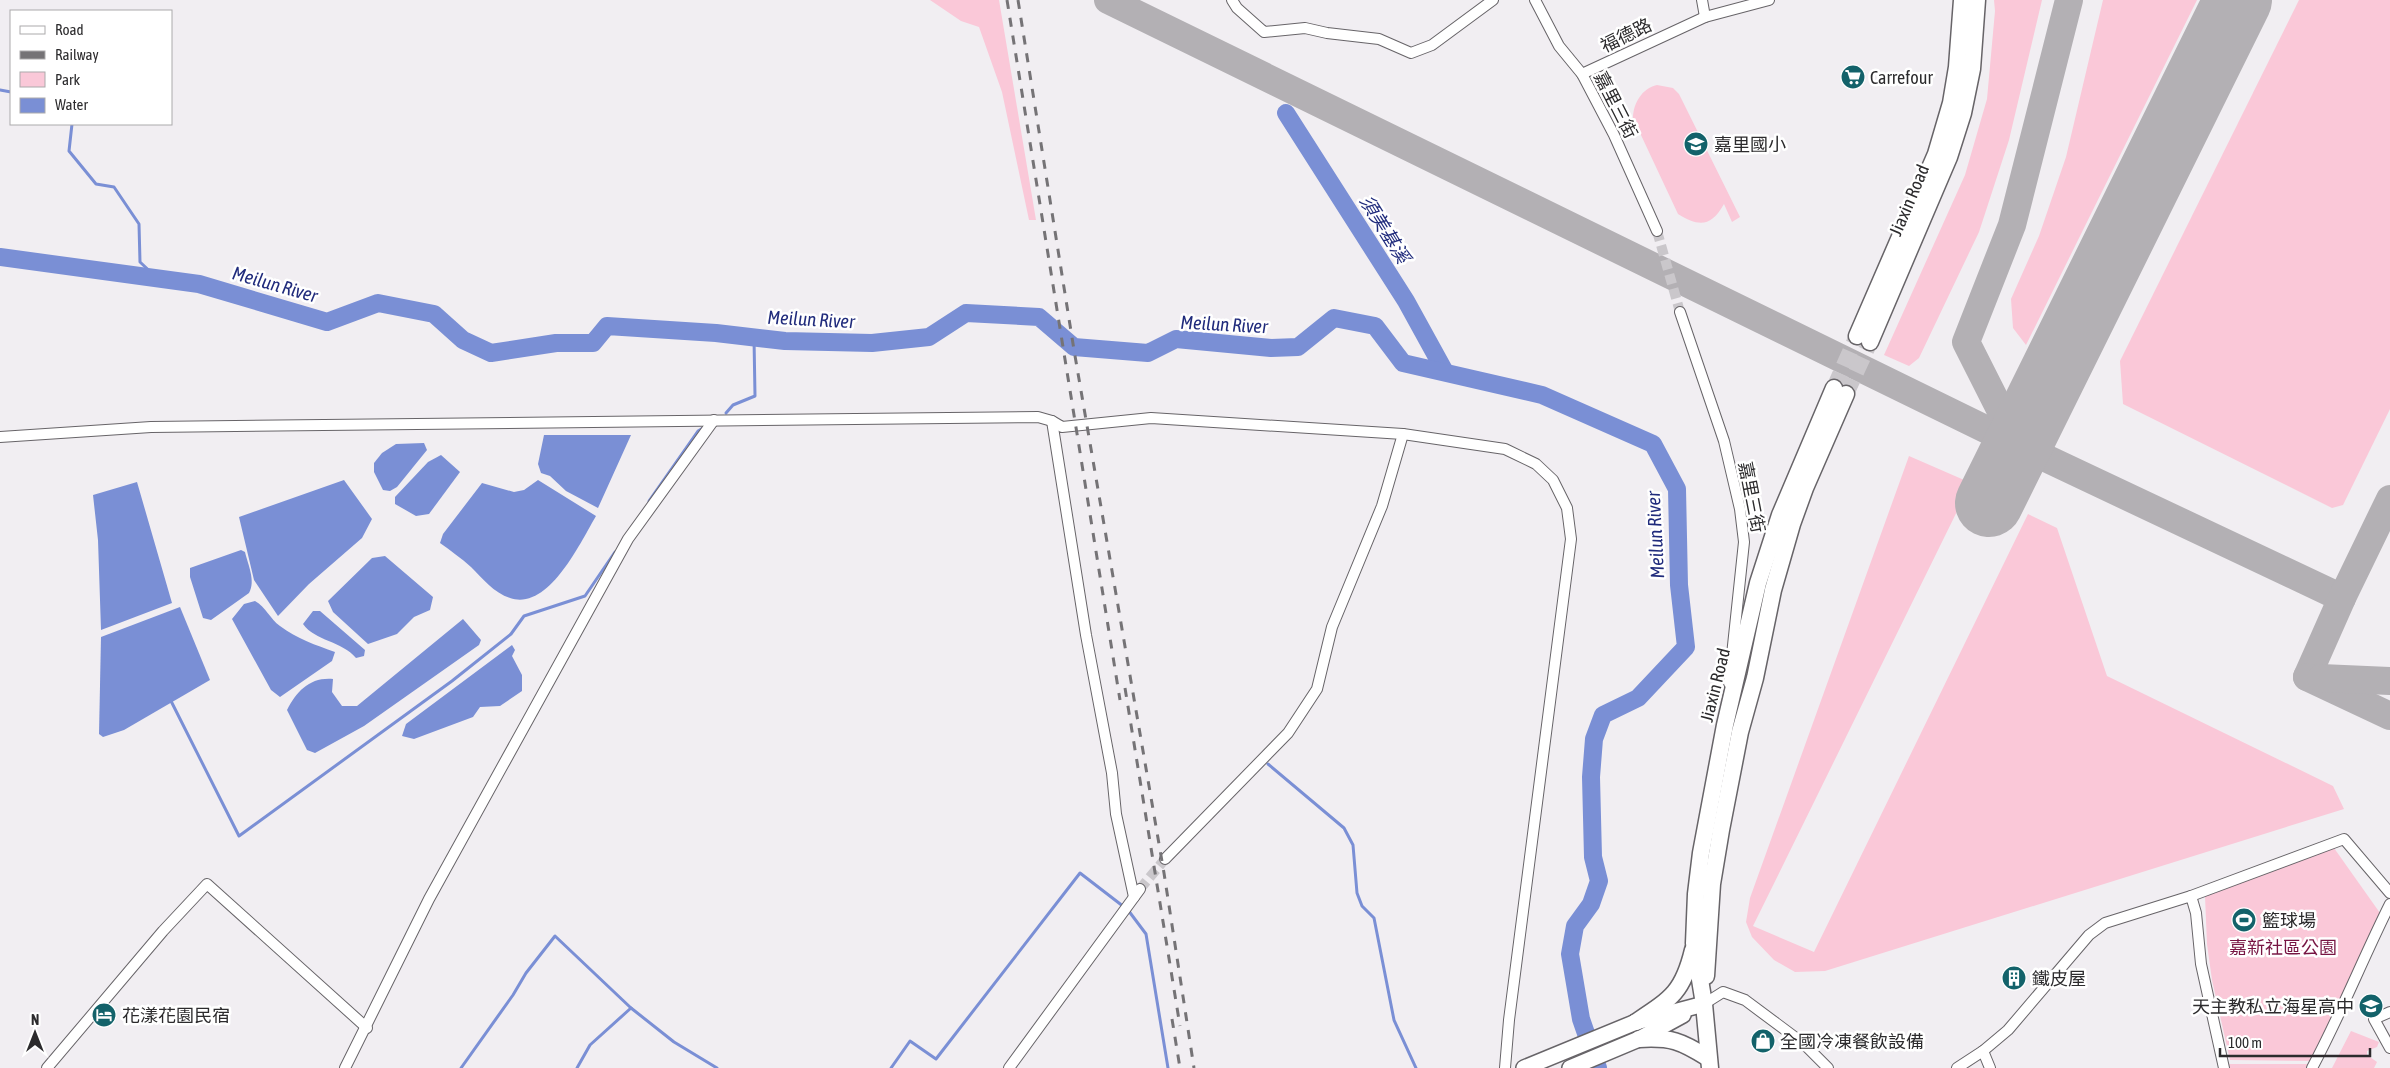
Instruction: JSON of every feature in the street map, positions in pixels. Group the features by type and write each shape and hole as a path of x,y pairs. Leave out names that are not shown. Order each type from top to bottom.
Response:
{"main road":[{"name":"Jiaxin Road","path":"1962,0 1957,67 1951,103 1936,154 1863,339 1949,157 1963,114 1972,69 1978,0"},
{"name":"Jiaxin Road","path":"1704,1004 1712,884 1740,732 1755,678 1773,590 1792,524 1840,391 1783,508 1766,557 1758,583 1725,725 1701,853 1696,894 1694,943 1704,1004 1709,1063"},
{"path":"1636,1022 1667,1001 1679,988 1688,971 1694,943"},
{"path":"1639,1039 1663,1038 1679,1041 1709,1063"}],"street":[{"path":"1232,0 1264,32 1305,28 1327,33 1379,39 1411,53 1432,46 1493,0"},
{"name":"嘉里三街","path":"1535,0 1559,46 1582,74 1614,135 1656,231"},
{"path":"1702,0 1705,17"},
{"name":"福德路","path":"1582,74 1705,17 1769,0"},
{"name":"嘉里三街","path":"1680,312 1724,441 1740,510 1744,542 1725,725"},
{"path":"0,437 151,427 1038,417 1052,421 1062,428 1151,418 1404,434 1505,449 1526,458 1553,480 1564,498 1570,518 1571,539 1509,1020 1505,1068"},
{"path":"345,1068 429,900 628,539 714,420"},
{"path":"1009,1068 1131,900 1116,814 1112,773 1086,635 1052,421"},
{"path":"1165,859 1288,733 1317,689 1332,627 1382,506 1404,434"},
{"path":"1956,1068 1983,1051 2008,1030 2089,935 2105,923 2191,896 2344,839 2390,893"},
{"path":"47,1068 163,931 207,884 366,1028"},
{"path":"2191,896 2196,913 2201,964 2224,1068"},
{"path":"2312,1068 2334,1027 2365,954 2390,904"},
{"path":"1570,1068 1639,1039 1723,992 1745,1000 1804,1044 1828,1068"},
{"path":"1524,1068 1636,1022 1704,1004"},
{"path":"2390,1012 2374,1019 2390,1048"},
{"path":"1983,1051 1990,1068"}],"green space":[{"path":"930,0 999,0 1036,220 1029,220 1002,92 979,27 961,21"},
{"path":"1994,0 2042,0 2009,140 1979,232 1919,358 1909,366 1884,355 1965,175 1987,99 1995,11"},
{"path":"2103,0 2197,0 2026,345 2013,328 2011,299 2039,236 2066,157"},
{"path":"2299,0 2390,0 2390,409 2343,505 2332,508 2123,404 2120,361"},
{"path":"1657,85 1673,88 1679,94 1740,217 1732,222 1724,204 1719,212 1709,221 1698,223 1678,214 1633,118 1639,97 1647,89"},
{"path":"1909,456 1971,483 1753,926 1814,952 2028,514 2057,528 2107,676 2333,786 2344,809 1825,971 1795,972 1774,960 1752,937 1746,922 1750,898"},
{"name":"嘉新社區公園","path":"2334,848 2380,913 2313,1061 2230,1060 2212,980 2207,944 2205,896"},
{"path":"2351,1031 2379,1042 2377,1047 2367,1051 2367,1055 2377,1062 2374,1068 2332,1068"},
{"path":"2229,1064 2312,1064 2309,1068 2230,1068"}],"water":[{"path":"544,435 631,435 598,508 566,491 550,476 541,473 538,464"},
{"path":"424,443 427,450 397,487 390,491 383,490 374,472 374,463 382,453 396,444"},
{"path":"441,455 460,472 429,514 416,516 395,504 395,497 428,462"},
{"path":"344,480 372,519 362,538 309,584 278,616 254,580 239,517"},
{"path":"538,480 596,516 562,572 550,585 538,594 524,599 510,598 494,589 467,564 440,543 443,534 482,483 514,492 524,490"},
{"path":"137,482 172,603 101,630 98,540 93,495"},
{"path":"241,550 245,552 251,573 252,583 249,593 211,620 203,618 190,577 190,568"},
{"path":"385,556 433,597 430,610 414,617 397,634 368,644 333,612 328,601 372,558"},
{"path":"255,601 286,631 335,652 332,661 280,697 271,690 232,619 244,604"},
{"path":"180,607 210,680 124,730 103,737 99,734 101,637"},
{"path":"313,611 320,611 365,650 364,656 356,658 344,648 308,630 303,624"},
{"path":"463,619 481,640 479,645 364,726 315,753 307,750 287,710 300,691 318,680 333,679 332,692 342,706 357,706"},
{"path":"512,645 515,650 512,656 522,675 522,691 500,706 480,707 473,717 414,739 402,736 406,724"}],"waterway":[{"path":"0,90 10,92"},
{"name":"須美基溪","path":"1286,113 1406,301 1444,370"},
{"path":"72,125 69,151 96,184 114,187 139,224 140,262 158,279"},
{"name":"Meilun River","path":"0,257 199,284 327,322 378,303 434,314 463,340 491,353 556,343 593,343 607,326 716,333 785,341 872,343 929,337 966,313 1039,317 1074,347 1148,353 1176,339 1271,348 1298,347 1334,318 1375,326 1403,363 1542,395 1653,444 1677,489 1679,585 1686,647 1638,698 1603,715 1594,739 1591,777 1593,857 1599,881 1591,904 1575,926 1570,954 1581,1019 1598,1068"},
{"path":"726,413 733,405 755,396 754,338"},
{"path":"649,501 698,431 703,428"},
{"path":"171,701 239,836 452,681 511,634 524,616 585,596 615,552"},
{"path":"1268,764 1344,828 1353,845 1357,893 1362,906 1374,918 1394,1020 1416,1068"},
{"path":"891,1068 910,1041 936,1059 1080,873 1128,910 1146,934 1168,1068"},
{"path":"461,1068 513,995 526,973 555,936 631,1008"},
{"path":"577,1068 590,1045 631,1008 674,1042 717,1068"}],"taxiway":[{"path":"1108,0 2018,445 2342,598"},
{"path":"2018,445 1966,342 2012,225 2069,0"},
{"path":"2307,677 2342,598 2390,499"},
{"path":"2307,677 2390,716"},
{"path":"2321,678 2390,681"}],"runway":[{"path":"1989,503 2238,0"}],"tunnel":[{"path":"1657,231 1680,312"},
{"path":"1834,388 1857,336"},
{"path":"1846,394 1870,342"},
{"path":"1140,889 1165,859"}],"railway":[{"path":"1007,0 1120,700"},
{"path":"1018,0 1074,350 1164,873 1194,1068"},
{"path":"1125,688 1180,1026"},
{"path":"1172,1019 1180,1068"}],"place":[{"name":"Carrefour","path":"1853,77"},
{"name":"嘉里國小","path":"1696,144"},
{"name":"籃球場","path":"2244,920"},
{"name":"鐵皮屋","path":"2014,978"},
{"name":"天主教私立海星高中","path":"2371,1006"},
{"name":"花漾花園民宿","path":"104,1015"},
{"name":"全國冷凍餐飲設備","path":"1763,1041"}]}
